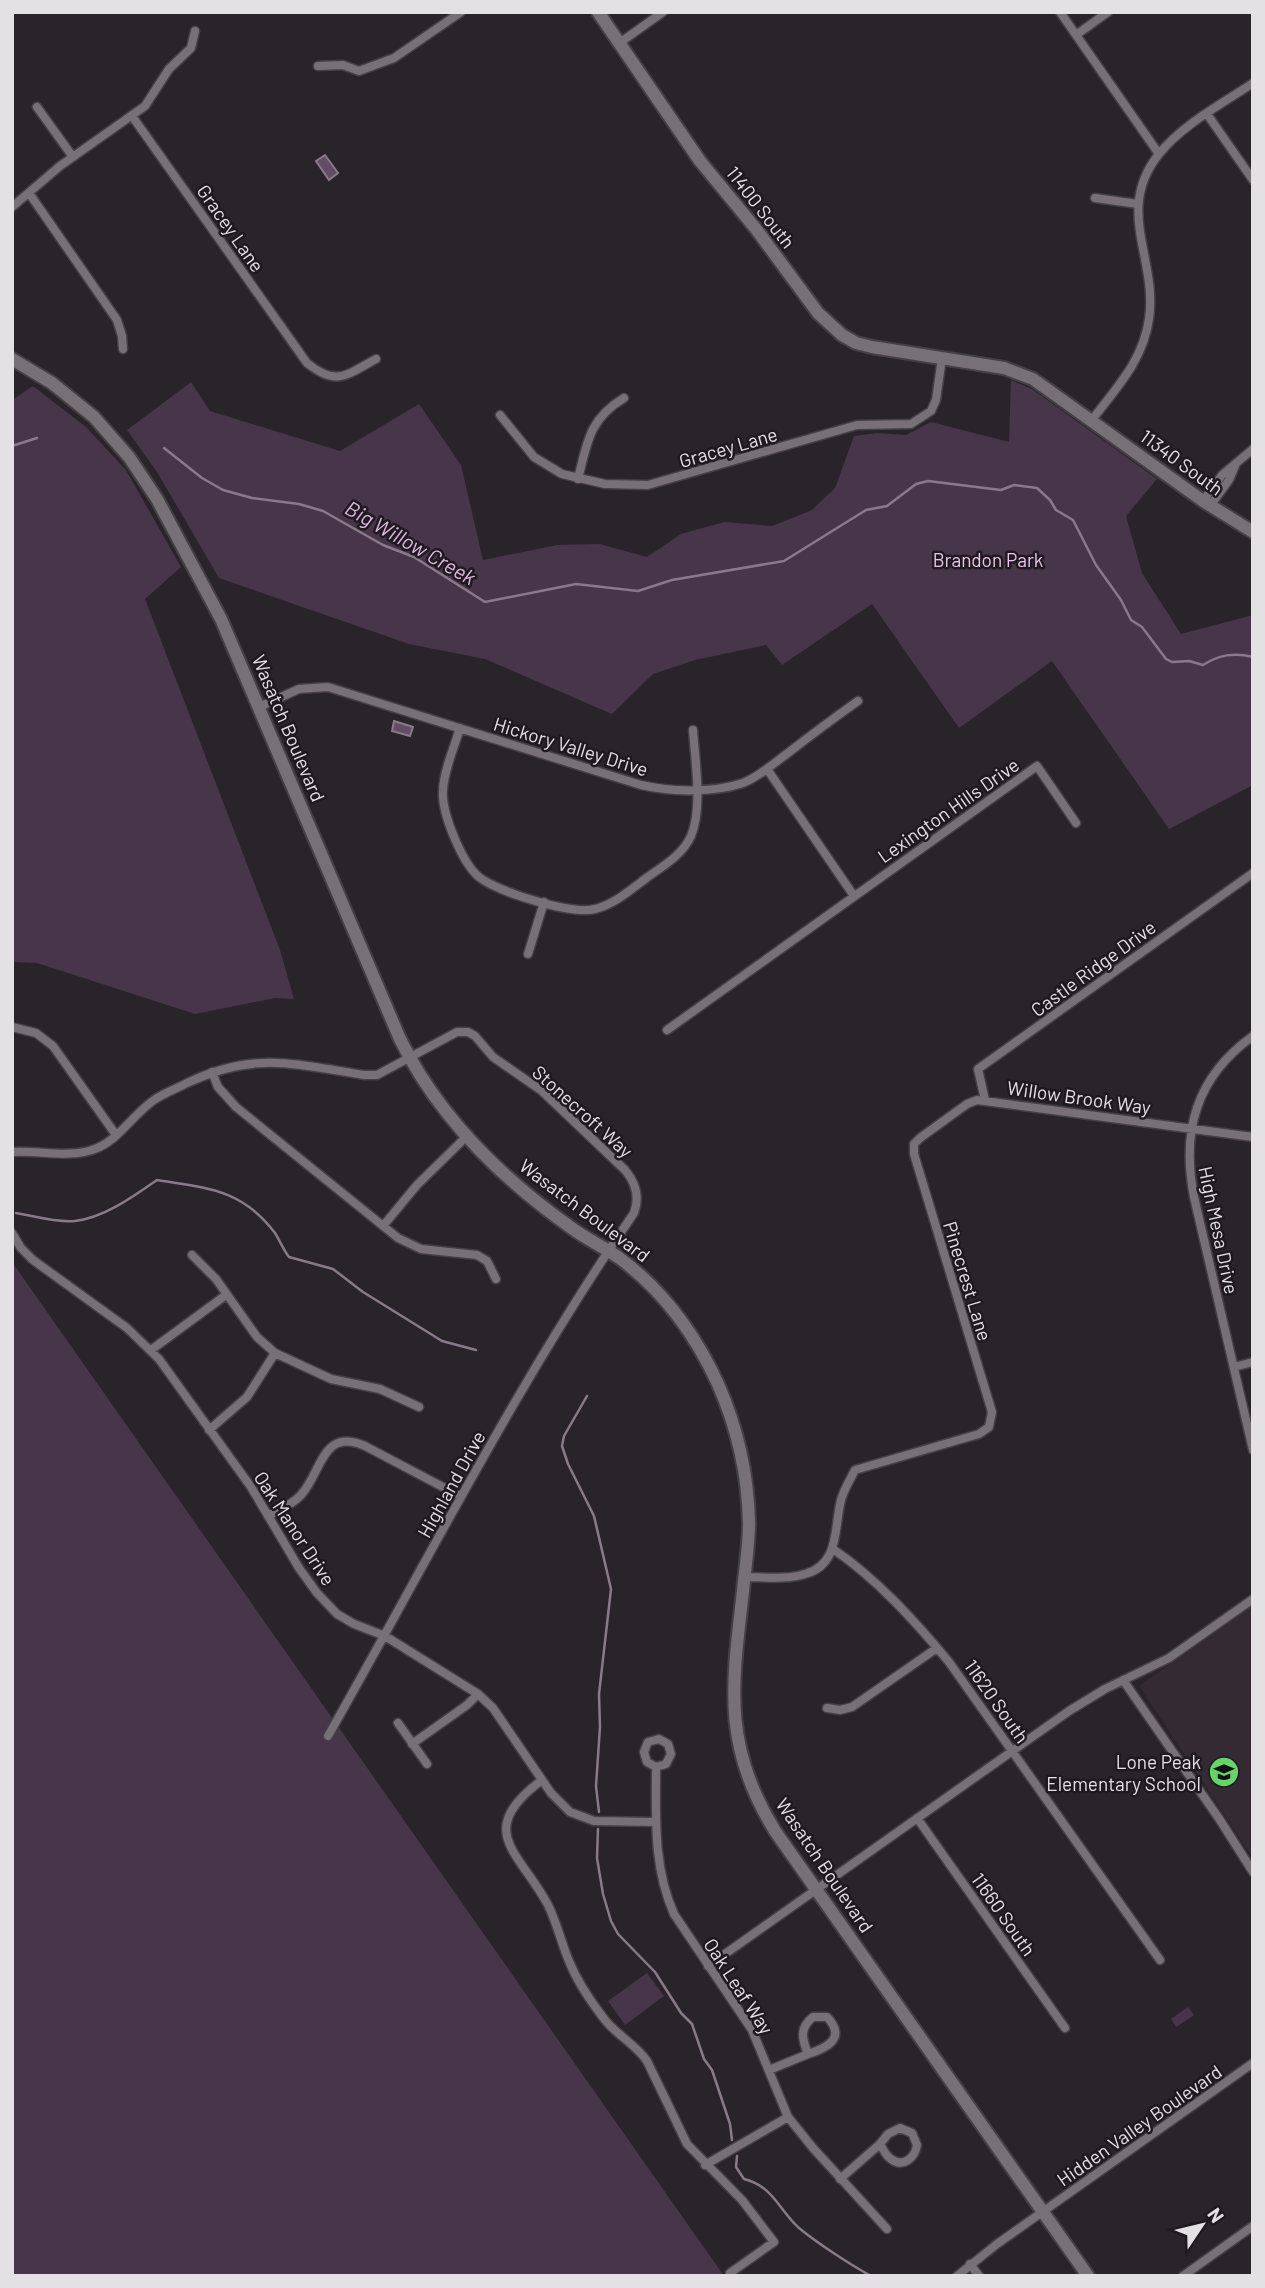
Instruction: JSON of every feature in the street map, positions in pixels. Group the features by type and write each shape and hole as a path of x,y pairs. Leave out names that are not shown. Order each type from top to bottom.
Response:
{"main road":[{"name":"11400 South","path":"598,12 700,161 757,229 829,325 856,343 1019,372 1047,387 1092,420"},
{"name":"Wasatch Boulevard","path":"12,359 52,383 79,404 108,431 138,469 209,594 410,1058 436,1101 466,1137 549,1211 635,1270 674,1312 695,1342 718,1385 738,1441 745,1482 749,1523 733,1693 739,1746 754,1792 765,1815 816,1889 1088,2276"},
{"name":"11340 South","path":"1092,420 1206,503 1253,531"}],"street":[{"path":"318,66 342,65 359,71 394,58 461,12"},
{"path":"618,44 663,12"},
{"path":"1060,12 1159,154"},
{"path":"1076,35 1108,12"},
{"path":"12,207 73,157 145,106 169,69 191,48 195,31"},
{"path":"1092,420 1134,365 1144,342 1151,293 1138,223 1138,204 1149,168 1173,139 1253,83"},
{"path":"37,107 73,157"},
{"path":"1207,114 1253,180"},
{"name":"Gracey Lane","path":"132,116 307,363 321,374 339,377 376,359"},
{"path":"29,193 117,320 123,349"},
{"path":"1095,198 1138,204"},
{"name":"Gracey Lane","path":"499,415 534,457 562,474 606,484 648,485 849,427 866,424 911,424 931,411 936,400 942,358"},
{"path":"578,479 589,437 599,417 625,398"},
{"path":"1206,503 1222,475 1253,449"},
{"name":"Hickory Valley Drive","path":"259,707 299,689 328,687 640,785 656,789 696,789 732,786 745,782 858,701"},
{"path":"460,729 443,790 447,816 462,854 477,876 488,883 569,910 595,909 618,898 673,859 684,848 695,822 693,730"},
{"name":"Lexington Hills Drive","path":"854,896 1037,766 1076,823"},
{"path":"667,1030 854,896 766,769"},
{"name":"Castle Ridge Drive","path":"985,1100 978,1069 1253,873"},
{"path":"528,954 544,902"},
{"path":"12,1027 36,1033 53,1046 116,1135"},
{"name":"Stonecroft Way","path":"410,1058 457,1032 472,1034 493,1057 542,1091 625,1170 635,1186 637,1205 609,1250"},
{"name":"High Mesa Drive","path":"1253,1036 1228,1057 1203,1090 1190,1128 1188,1146 1190,1178 1253,1450"},
{"path":"12,1152 84,1152 101,1147 155,1099 212,1072 232,1066 267,1061 370,1075 383,1073 410,1058"},
{"path":"212,1072 218,1087 236,1107 383,1226 410,1245 477,1255 487,1261 496,1279"},
{"name":"Willow Brook Way","path":"914,1144 976,1100 1253,1137"},
{"path":"383,1226 416,1185 466,1137"},
{"name":"Pinecrest Lane","path":"833,1549 841,1501 855,1470 979,1434 989,1427 992,1412 920,1180 914,1144"},
{"name":"Oak Manor Drive","path":"12,1233 21,1248 40,1267 127,1328 151,1350 251,1488 299,1568 337,1614 385,1636 478,1694 493,1708 542,1780 570,1812 594,1821 656,1822"},
{"name":"Highland Drive","path":"328,1736 460,1496 566,1314 609,1250"},
{"path":"192,1255 211,1273 257,1337 275,1353 331,1379 380,1390 419,1407"},
{"path":"151,1350 226,1295"},
{"path":"209,1430 247,1397 275,1353"},
{"path":"1234,1367 1253,1362"},
{"path":"268,1516 300,1496 327,1451 339,1441 349,1440 365,1446 460,1496"},
{"path":"744,1577 807,1574 818,1568 833,1549"},
{"name":"11620 South","path":"833,1549 849,1560 911,1619 960,1676 1160,1960"},
{"path":"708,1966 1086,1699 1169,1658 1253,1599"},
{"path":"827,1708 840,1710 852,1707 937,1648"},
{"path":"1122,1680 1253,1872"},
{"path":"412,1744 467,1705 478,1694"},
{"path":"398,1723 427,1764"},
{"name":"Oak Leaf Way","path":"656,1767 658,1861 665,1894 674,1914 752,2030 788,2116 840,2179 887,2229"},
{"path":"542,1780 518,1800 510,1813 506,1827 508,1844 549,1908 571,1967 604,2020 641,2052 655,2073 680,2133 705,2165 743,2200 774,2242 730,2273"},
{"name":"11660 South","path":"917,1818 1065,2028"},
{"path":"769,2070 830,2045 835,2038 835,2030 827,2017 813,2017 803,2028 802,2036 808,2054"},
{"name":"Hidden Valley Boulevard","path":"957,2276 970,2264 1253,2063"},
{"path":"705,2165 788,2116"},
{"path":"840,2179 888,2134 900,2128 912,2133 917,2145 912,2158 906,2162 898,2162 891,2160 880,2144"},
{"path":"1183,2276 1253,2226"},
{"path":"970,2264 979,2276"}],"shaded area":[{"path":"325,155 338,173 329,180 316,161"},
{"path":"394,721 413,727 410,736 392,731"},
{"name":"Lone Peak Elementary School","path":"1253,1606 1253,1858 1139,1686"}],"green space":[{"name":"Brandon Park","path":"1011,380 1032,389 1157,479 1126,516 1142,573 1181,634 1253,615 1253,785 1169,829 1052,661 959,728 872,604 782,665 766,645 695,660 653,674 612,714 485,659 409,644 219,578 157,472 127,430 191,382 210,411 340,451 419,404 461,465 483,560 557,545 600,544 647,557 681,534 724,522 772,526 812,510 835,488 854,436 877,433 906,435 931,422 1009,442"},
{"path":"33,386 86,427 126,470 181,567 145,599 280,950 294,999 275,998 195,1014 37,963 12,962 12,400"},
{"path":"12,1262 724,2276 12,2276"},
{"path":"647,1973 664,1996 625,2025 608,2001"},
{"path":"1188,2007 1194,2015 1176,2027 1171,2019"}],"waterway":[{"name":"Big Willow Creek","path":"12,446 37,438"},
{"name":"Big Willow Creek","path":"164,448 202,478 223,490 323,511 383,545 414,557 485,602 576,584 638,591 672,580 784,561 866,510 887,506 916,484 928,481 1001,490 1014,485 1037,488 1056,510 1073,520 1096,565 1121,600 1131,620 1142,627 1166,659 1203,665 1227,655 1253,657"},
{"path":"16,1213 61,1221 86,1219 118,1205 157,1180 222,1193 250,1207 263,1218 289,1257 333,1269 363,1292 442,1341 476,1350"},
{"path":"587,1396 564,1436 562,1446 594,1516 611,1589 599,1694 596,1786 599,1812"},
{"path":"598,1829 597,1858 611,1921 618,1934 655,1972 681,2013 692,2024 704,2059 712,2070 730,2124 732,2140"},
{"path":"737,2156 736,2167 744,2179 754,2182 769,2193 806,2234 871,2276"}],"place":[{"name":"Lone Peak Elementary School","path":"1224,1772"}]}
